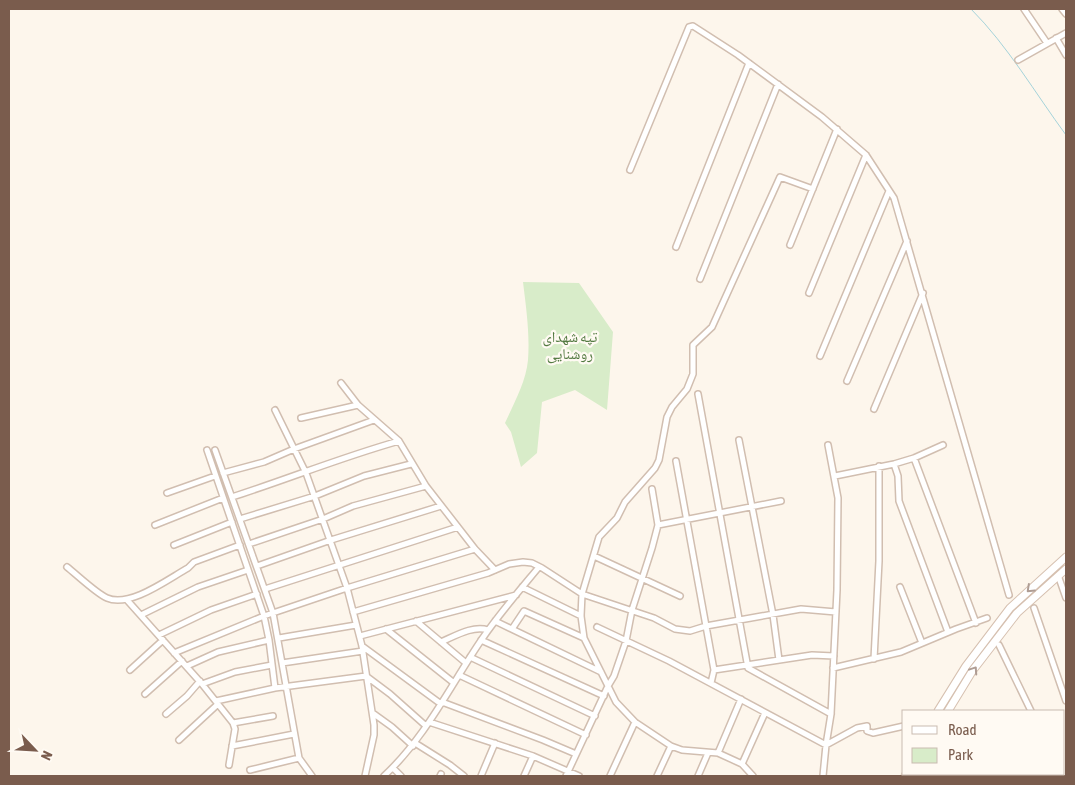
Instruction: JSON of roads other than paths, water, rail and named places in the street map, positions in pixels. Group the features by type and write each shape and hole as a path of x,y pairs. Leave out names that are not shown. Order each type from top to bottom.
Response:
{"main road":[{"path":"939,710 966,666 1010,608 1066,557"},
{"path":"949,710 973,670 1011,621 1066,568"}],"street":[{"path":"1024,9 1047,43"},
{"path":"1062,9 1066,14"},
{"path":"630,170 689,27 693,26 749,62 837,129 866,154 894,198 1009,595"},
{"path":"1018,60 1066,33"},
{"path":"1056,38 1066,56"},
{"path":"676,247 749,62"},
{"path":"700,279 778,84"},
{"path":"790,245 837,129"},
{"path":"808,293 866,154"},
{"path":"753,776 742,764 718,753 682,750 671,746 635,722 616,702 584,638 581,616 582,594 599,537 617,518 625,502 644,478 655,468 659,460 667,417 672,407 687,389 693,374 692,345 712,327 780,177 813,189"},
{"path":"820,356 889,191"},
{"path":"847,381 907,241"},
{"path":"874,409 923,293"},
{"path":"341,383 358,405 399,441 426,486 441,506 475,549 496,570"},
{"path":"698,394 748,668 831,714"},
{"path":"301,418 358,405"},
{"path":"275,410 306,473 324,519 360,636 374,714 374,735 365,776"},
{"path":"223,472 264,462 374,420"},
{"path":"739,440 773,615 779,660"},
{"path":"232,497 306,473 352,455 399,441"},
{"path":"835,476 894,464 914,458 943,445"},
{"path":"823,776 831,714 836,612 838,498 828,446"},
{"path":"207,450 264,616 275,688"},
{"path":"215,450 273,614 299,758 312,776"},
{"path":"914,458 976,623"},
{"path":"676,461 714,670 711,683"},
{"path":"240,519 315,496 364,476 412,464"},
{"path":"894,464 898,476 899,501 948,632"},
{"path":"874,659 879,561 879,466"},
{"path":"167,493 215,476"},
{"path":"249,544 324,519 353,506 426,486"},
{"path":"567,774 614,676 626,641 632,610 658,525 652,489"},
{"path":"155,525 223,498"},
{"path":"658,525 781,501"},
{"path":"257,566 331,540 441,506"},
{"path":"174,545 232,522"},
{"path":"265,589 458,527"},
{"path":"67,567 106,598 120,601 128,600 188,568 194,562 240,545"},
{"path":"174,652 264,616 346,588 475,549"},
{"path":"594,556 680,596"},
{"path":"353,612 496,570 509,564 523,562 532,563 542,568 582,594 654,618 675,629 690,631 706,626 801,609 836,612"},
{"path":"384,776 414,744 488,630 539,567"},
{"path":"142,615 198,587 248,570"},
{"path":"1059,578 1066,598"},
{"path":"522,587 581,616"},
{"path":"900,587 922,643"},
{"path":"130,670 161,637 211,610 256,594"},
{"path":"360,636 516,594"},
{"path":"128,600 201,682 233,723 235,729 229,765"},
{"path":"1034,608 1066,701"},
{"path":"512,629 524,611 584,638"},
{"path":"833,668 901,652 987,618"},
{"path":"416,621 466,663"},
{"path":"495,621 602,672"},
{"path":"278,638 356,625"},
{"path":"597,627 711,683 826,745"},
{"path":"441,642 469,631 482,628 488,630"},
{"path":"386,629 454,683"},
{"path":"187,666 218,652 269,640"},
{"path":"481,640 604,696"},
{"path":"1000,645 1032,710"},
{"path":"282,663 362,649 441,703 576,754"},
{"path":"714,670 812,655 834,656"},
{"path":"470,657 595,716"},
{"path":"145,694 182,661"},
{"path":"166,714 201,682 272,664"},
{"path":"459,675 586,735"},
{"path":"179,740 218,703 275,688 366,676 428,724 533,756 567,774 579,776"},
{"path":"718,753 741,699"},
{"path":"742,764 764,712"},
{"path":"374,714 414,744 450,765 464,776"},
{"path":"233,723 273,716"},
{"path":"610,776 635,722"},
{"path":"826,745 857,728 867,726 867,731 873,733 902,726"},
{"path":"232,746 294,734"},
{"path":"480,776 495,744"},
{"path":"657,776 671,746"},
{"path":"698,776 708,753"},
{"path":"524,776 533,756"},
{"path":"250,770 299,758"},
{"path":"393,768 401,776"},
{"path":"743,776 746,770"}],"waterway":[{"path":"971,9 997,38 1066,135"}],"park label":[{"name":"تپه شهدای روشنایی","path":"570,344"}]}
